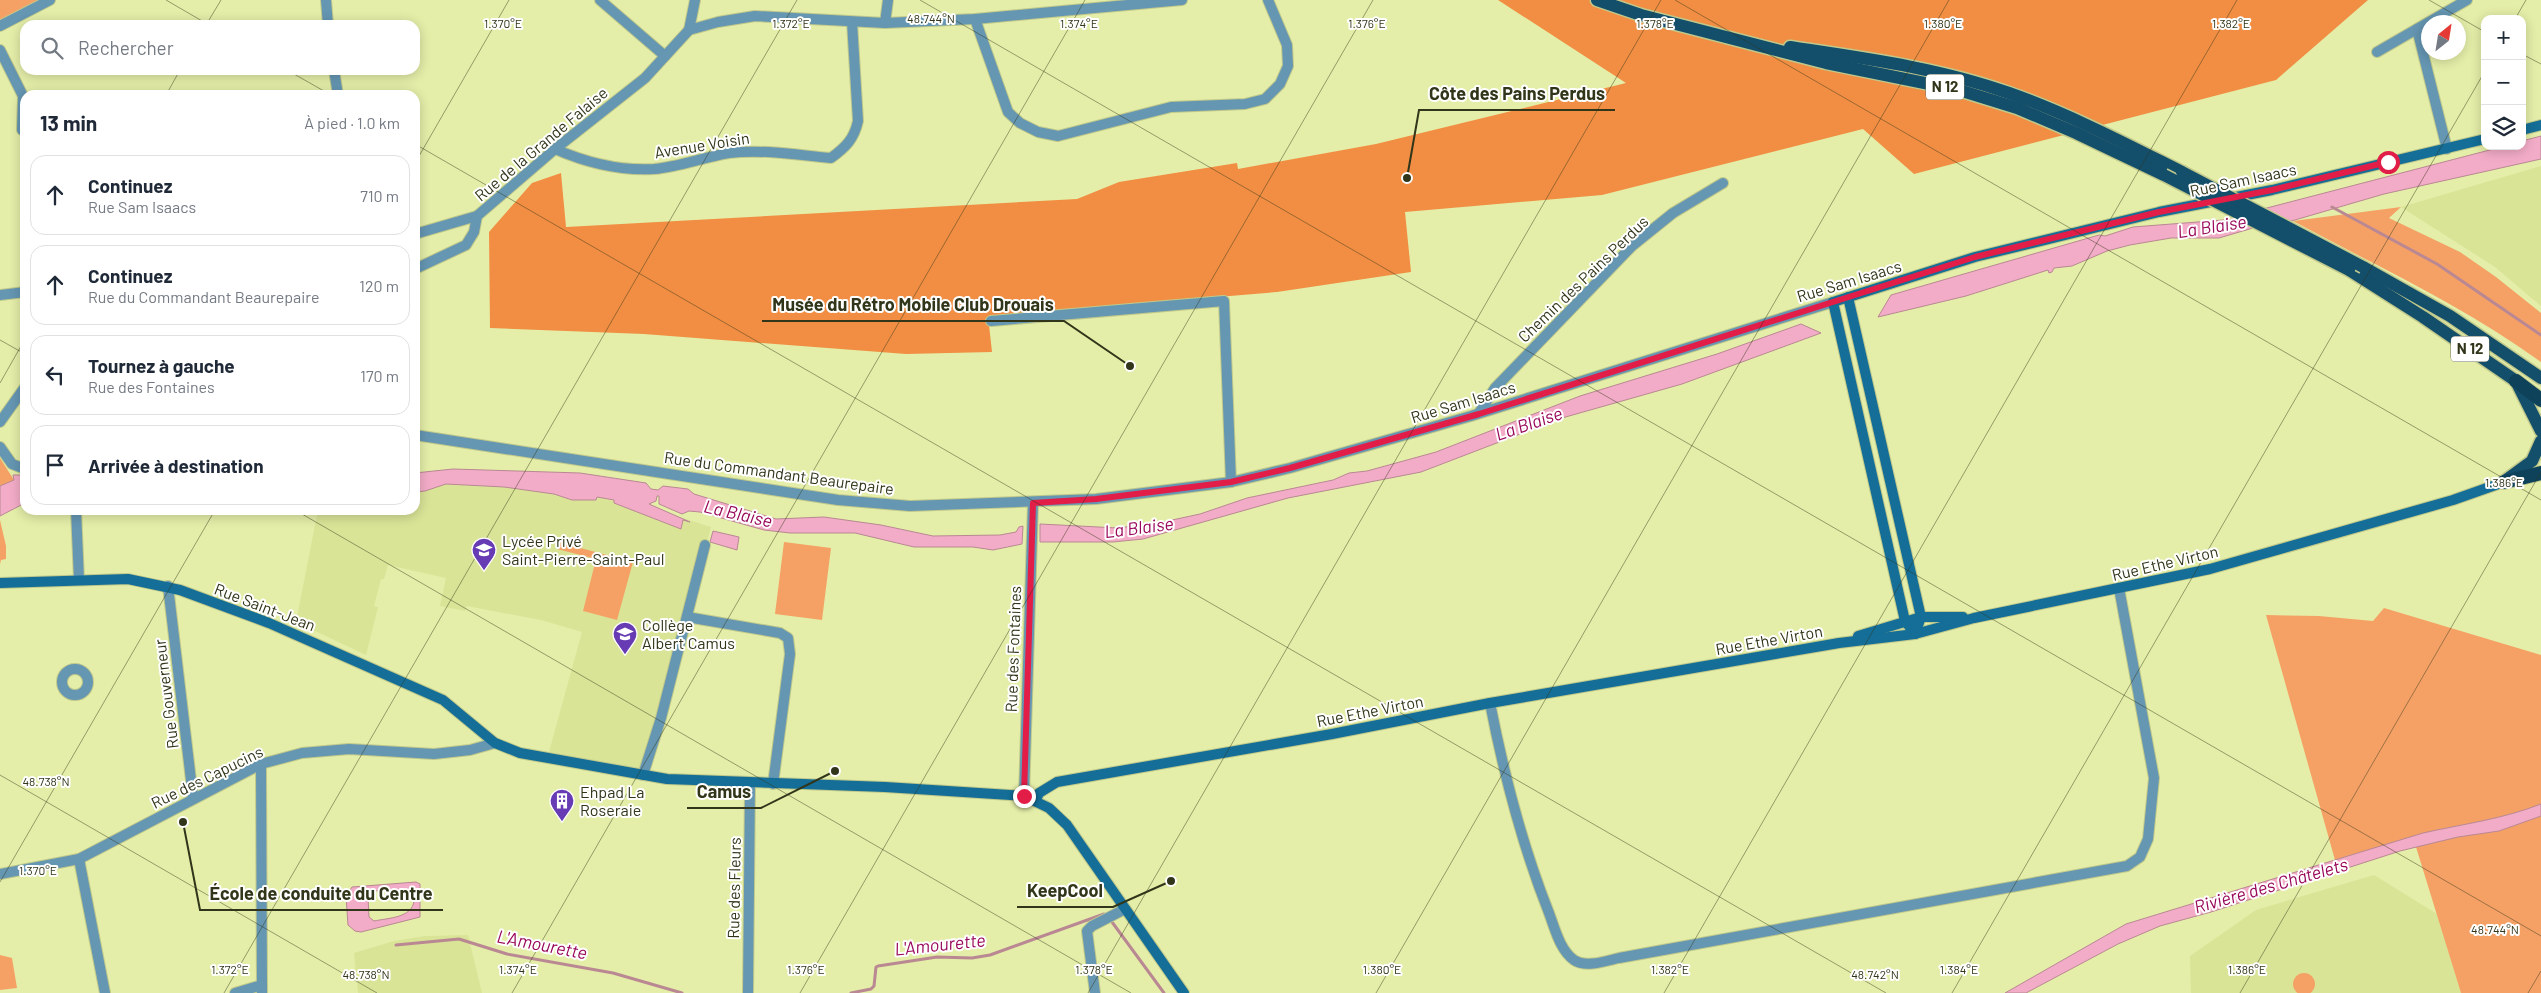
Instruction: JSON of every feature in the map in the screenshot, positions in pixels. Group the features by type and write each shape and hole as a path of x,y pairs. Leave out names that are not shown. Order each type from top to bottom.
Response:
{"highway":[{"name":"N 12","path":"2516,381 2541,400"},
{"path":"2504,482 2541,473"}],"main road":[{"name":"N 12","path":"1597,0 1641,15 1826,64 1959,90 2017,108 2076,133 2164,175 2349,270 2424,317 2516,381"},
{"name":"N 12","path":"1715,35 1840,54 1956,77 2009,93 2096,129 2363,267 2450,316 2541,378"},
{"path":"2526,129 2541,125"},
{"name":"Rue Sam Isaacs","path":"1833,302 1975,257 2023,245 2159,212 2272,190 2481,140"},
{"path":"1848,297 1921,616 1914,634"},
{"path":"1833,302 1905,621 1914,634"},
{"path":"2516,381 2541,431"},
{"path":"2504,482 2532,461 2541,441"},
{"name":"Rue Ethe Virton","path":"1036,800 1039,793 1057,782 1332,734 1490,703 1839,643 1914,634 1974,618 2210,569 2454,500 2504,482"},
{"name":"Rue Saint-Jean","path":"0,584 128,579 168,586 269,622 443,700 495,743 520,753 667,779 885,787 1024,796 1036,800 1050,808 1067,825 1184,993"},
{"path":"1839,643 1921,616 1974,618"}],"street":[{"path":"0,26 50,0"},
{"path":"326,0 328,20"},
{"path":"600,0 665,56"},
{"path":"695,0 689,30 718,22 754,16 885,24 975,19 1182,0"},
{"path":"885,24 888,0"},
{"path":"975,19 1008,112 1020,123 1038,132 1058,136 1171,107 1245,104 1265,99 1280,84 1288,66 1288,45 1268,0"},
{"path":"2377,52 2467,0"},
{"name":"Avenue Voisin","path":"554,149 584,162 613,168 655,169 727,154 758,151 831,158 844,149 854,136 858,121 852,22"},
{"path":"2417,29 2447,149"},
{"name":"Rue de la Grande Falaise","path":"420,267 466,244 474,232 477,216 554,149 646,78 689,30"},
{"path":"0,50 20,90"},
{"path":"335,75 337,90"},
{"name":"Chemin des Pains Perdus","path":"1479,414 1495,388 1632,246 1673,213 1723,183"},
{"path":"420,233 477,216"},
{"path":"0,295 20,293"},
{"path":"991,321 1224,301 1231,482"},
{"name":"Rue Sam Isaacs","path":"1231,482 1290,468 1479,414 1833,302"},
{"path":"0,422 20,394"},
{"name":"Rue du Commandant Beaurepaire","path":"420,436 838,500 910,506 1032,508 1231,482"},
{"path":"0,447 12,464 20,467"},
{"name":"Rue des Fontaines","path":"1024,796 1032,508"},
{"path":"76,515 79,580"},
{"path":"643,776 661,718 705,545"},
{"name":"Rue Gouverneur","path":"168,586 193,797"},
{"path":"1490,703 1505,778 1529,862 1561,942 1568,955 1579,963 1604,961 2053,880 2128,866 2140,857 2148,840 2154,778 2119,588"},
{"path":"687,617 780,633 788,638 790,654 773,784"},
{"name":"Rue des Capucins","path":"0,874 79,859 193,797 261,764 302,753 339,750 434,754 470,750 495,743"},
{"path":"235,993 262,989 261,764"},
{"name":"Rue des Fleurs","path":"748,993 750,783"},
{"path":"79,859 105,993"},
{"path":"1095,993 1087,931 1092,926 1125,909"}],"shaded area":[{"path":"0,0 40,0 0,22"},
{"path":"1498,0 2368,0 2276,80 1914,174 1863,129 1602,195 1405,212 1411,272 1277,292 988,316 992,352 906,354 644,334 490,328 489,232 532,183 561,173 566,227 1077,199 1119,182 1237,163 1238,169 1376,144 1626,83"},
{"path":"2541,166 2541,306 2495,267 2401,207"},
{"path":"2401,207 2389,218 2460,252 2496,277 2541,313 2541,362 2451,305 2293,221"},
{"path":"0,458 14,480 0,486"},
{"path":"446,484 504,487 554,494 572,500 597,497 614,501 614,503 620,505 651,508 711,527 669,679 639,771 549,752 582,632 541,620 467,606 465,611 440,606 446,578 388,565 384,579 381,579 374,606 378,607 366,655 296,622 317,515 420,515 420,492"},
{"path":"0,520 6,546 6,559 1,560 0,564"},
{"path":"558,542 633,562 617,620 583,611 596,559 557,549"},
{"path":"784,542 831,548 822,620 775,614"},
{"path":"2384,608 2541,655 2541,993 2461,993 2416,847 2393,843 2335,860 2266,615 2319,616 2373,621"},
{"path":"2374,875 2437,914 2461,993 2191,993 2190,956 2256,910"},
{"path":"468,935 482,993 358,993 354,953 394,941 425,936"},
{"path":"0,955 12,958 17,988 0,990"},
{"path":"2304,973 2312,976 2315,984 2312,992 2300,994 2296,992 2293,984 2296,976"}],"water":[{"path":"2541,136 2541,159 2384,194 2288,222 2263,209 2490,150 2526,150 2526,140"},
{"name":"La Blaise","path":"2236,219 2253,228 2219,238 2171,238 2130,245 2107,251 2072,266 2054,268 2049,273 2048,270 1966,296 1878,317 1891,295 2099,235 2105,236 2133,227"},
{"name":"La Blaise","path":"1801,324 1821,333 1682,384 1562,418 1421,472 1288,498 1143,539 1113,542 1040,542 1040,524 1118,528 1163,522 1200,514 1247,498 1333,480 1349,473 1367,471 1436,452 1580,396 1717,354"},
{"name":"La Blaise","path":"453,469 580,473 646,483 651,489 658,490 663,486 688,489 694,494 776,519 824,517 881,525 933,536 1000,535 1016,532 1019,527 1023,526 1022,544 993,550 973,547 914,547 855,533 790,533 764,530 700,512 689,511 682,514 659,504 659,496 657,496 656,501 649,504 690,522 683,520 681,529 614,503 614,500 597,497 596,500 572,500 554,494 504,487 446,484 420,492 420,472"},
{"path":"13,475 20,475 20,506 0,516 0,486 14,480"},
{"path":"713,531 739,537 737,550 710,542"},
{"name":"Rivière des Châtelets","path":"2541,804 2541,816 2499,831 2458,837 2400,851 2211,912 2160,926 2118,944 2026,993 2005,993 2126,924 2423,833 2498,817"},
{"path":"416,882 420,884 420,917 361,932 355,931 348,925 346,896 352,887","holes":["406,890 414,901 409,911 404,914 374,921 369,917 368,897 373,891"]}],"waterway":[{"path":"2332,207 2437,264 2541,335"},
{"name":"L'Amourette","path":"851,993 871,989 874,986 876,967 878,966 937,957 972,958 990,955 1104,914"},
{"name":"L'Amourette","path":"1112,922 1164,993"},
{"name":"L'Amourette","path":"396,945 459,939 507,954 613,973 682,993"}],"place":[{"name":"Côte des Pains Perdus","path":"1407,178"},
{"name":"Musée du Rétro Mobile Club Drouais","path":"1130,366"},
{"name":"Lycée Privé Saint-Pierre-Saint-Paul","path":"484,571"},
{"name":"Collège Albert Camus","path":"625,655"},
{"name":"Camus","path":"835,771"},
{"name":"École de conduite du Centre","path":"183,822"},
{"name":"Ehpad La Roseraie","path":"562,822"},
{"name":"KeepCool","path":"1171,881"}],"route":[{"path":"1024,796 1033,503 1096,499 1231,482 1290,468 1479,414 1975,257 2159,212 2272,190 2388,162"}]}
